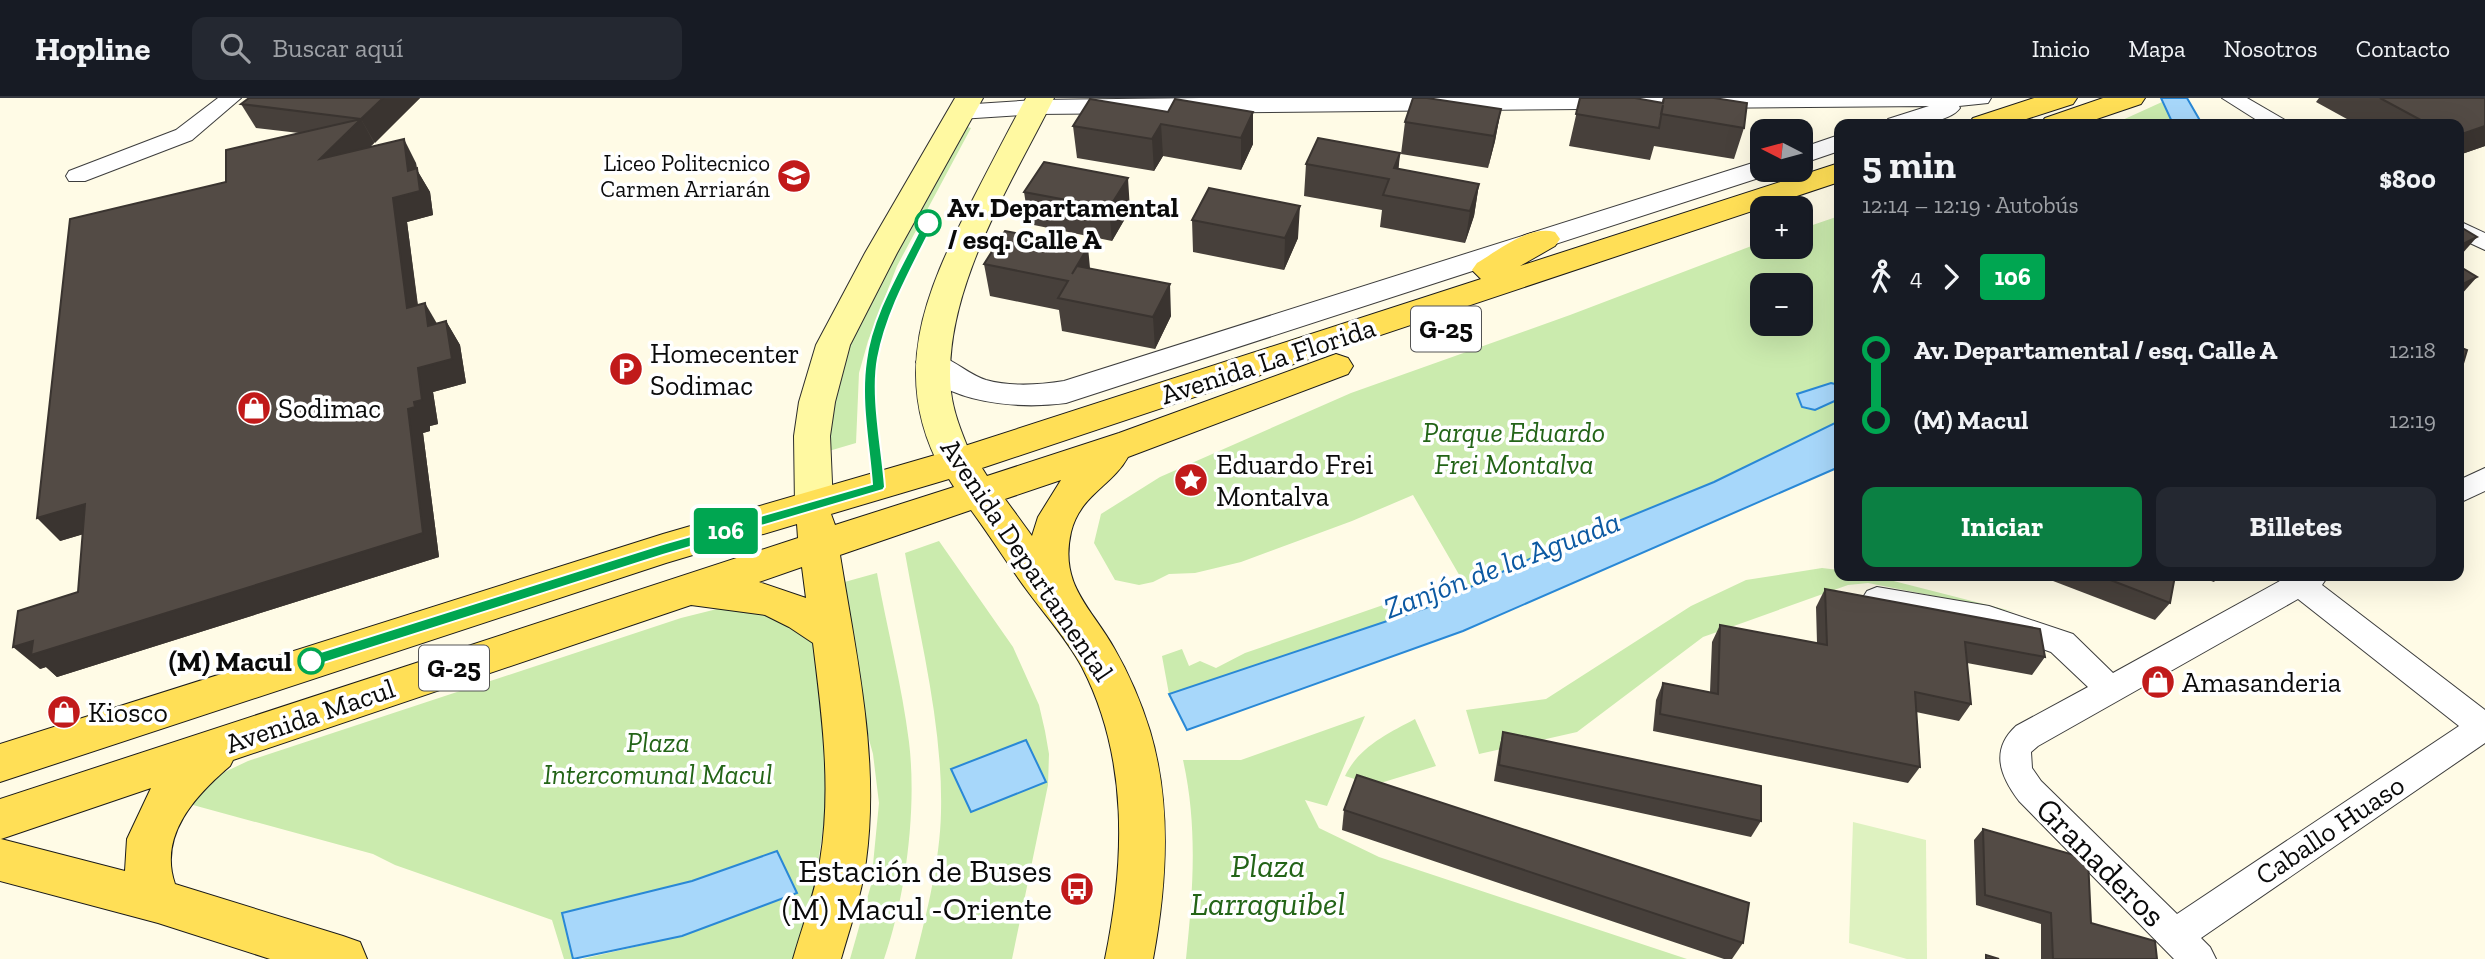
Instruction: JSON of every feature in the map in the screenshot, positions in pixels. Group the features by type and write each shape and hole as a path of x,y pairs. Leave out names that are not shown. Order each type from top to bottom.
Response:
{"main road":[{"path":"1998,119 2063,98"},
{"path":"2069,119 2131,98"},
{"name":"Avenida Departamental","path":"1037,102 955,264 939,311 931,362 936,413 956,463 1083,635 1105,672 1125,722 1141,807 1143,852 1139,900 1129,959"},
{"path":"817,959 843,863 849,797 834,637 816,526 812,436 817,402 833,345 880,253 964,105"},
{"name":"Avenida La Florida","path":"816,526 956,463 1834,174"},
{"path":"1813,206 1834,199"},
{"name":"Avenida La Florida","path":"816,526 980,493 1132,442 1310,374 1750,227"},
{"path":"1403,317 1544,239"},
{"path":"1060,606 1049,555 1053,519 1065,499 1086,476 1111,454 1132,442"},
{"name":"Avenida Macul","path":"0,819 676,593 816,526"},
{"name":"Avenida Macul","path":"0,763 653,552 816,526"},
{"path":"676,593 736,593 760,597 802,612 834,637"},
{"path":"158,901 149,884 146,865 148,845 156,823 179,787 212,755 232,742"},
{"path":"0,860 158,901 343,959"}],"street":[{"path":"78,176 184,135 231,98"},
{"path":"964,105 1037,102 1979,98"},
{"path":"1913,119 1979,98"},
{"path":"2232,98 2269,119"},
{"path":"1857,99 1877,108 1886,119"},
{"path":"1813,152 1834,145"},
{"name":"Avenida La Florida","path":"931,362 957,380 991,392 1023,396 1066,392 1750,172"},
{"path":"2464,231 2485,243"},
{"path":"2464,490 2485,478"},
{"path":"1877,599 1989,618 2062,643 2110,689 2304,581"},
{"path":"2307,581 2484,727"},
{"name":"Granaderos","path":"2110,689 2026,736 2017,744 2013,759 2030,791 2198,959"},
{"name":"Caballo Huaso","path":"2175,935 2484,727"}],"green space":[{"path":"2162,102 2170,119 2125,119"},
{"path":"964,126 971,128 897,266 868,341 859,373 856,443 822,453 848,337"},
{"name":"Parque Eduardo Frei Montalva","path":"1834,218 1834,423 1714,482 1555,547 1426,608 1169,694 1162,656 1182,649 1189,666 1200,661 1216,668 1245,653 1461,578 1413,495 1241,562 1195,573 1169,574 1139,585 1115,580 1094,543 1101,514 1160,477 1351,393 1570,315 1750,247 1750,259 1813,259 1813,225"},
{"path":"939,541 1013,647 1039,705 1045,731 1049,754 1048,785 1012,959 915,959 938,849 941,779 929,682 905,553"},
{"path":"1822,568 1834,569 1834,581 1894,581 2015,612 1868,583 1848,585 1703,637 1577,732 1479,754 1466,710 1546,699 1691,606 1746,580"},
{"path":"877,573 909,742 912,795 904,880 884,959 850,959 871,885 879,803 873,754 860,707 841,583"},
{"name":"Plaza Intercomunal Macul","path":"717,609 761,609 806,633 816,646 822,670 828,794 815,884 796,959 582,959 682,936 797,893 777,851 692,881 562,914 573,959 564,959 552,920 395,865 373,854 182,802 212,778 248,761 681,618"},
{"name":"Plaza Larraguibel","path":"1365,716 1327,806 1305,800 1319,828 1379,857 1687,959 1186,959 1191,909 1192,835 1183,760 1241,760"},
{"path":"1415,719 1436,766 1374,785 1345,776 1366,749"},
{"path":"1853,822 1926,840 1927,959 1907,959 1849,943"}],"water":[{"path":"2161,98 2187,98 2199,119 2171,119"},
{"path":"1834,384 1834,401 1815,410 1802,407 1797,394"},
{"path":"1834,423 1834,469 1463,631 1187,730 1169,694 1426,608 1555,547 1714,482"},
{"path":"1026,740 1046,782 971,812 951,769"},
{"path":"777,851 797,893 682,936 573,959 562,913 692,881"}],"building":[{"path":"249,98 383,98 361,119 241,104"},
{"path":"1413,98 1501,109 1494,136 1405,122"},
{"path":"1580,98 1635,98 1663,103 1664,98 1714,98 1747,103 1744,128 1661,114 1659,128 1576,114"},
{"path":"2380,98 2485,98 2485,126 2464,133 2464,119 2419,119"},
{"path":"1090,99 1168,112 1175,99 1253,112 1241,138 1161,124 1152,139 1073,126"},
{"name":"Sodimac","path":"361,119 320,159 404,139 408,171 417,168 420,191 393,198 407,308 425,303 428,326 446,321 452,359 418,368 422,400 414,402 415,407 408,409 423,533 31,655 33,641 13,647 18,611 78,592 85,504 37,518 70,219 226,182 226,150"},
{"path":"1318,138 1400,153 1394,168 1479,184 1470,211 1383,195 1389,179 1306,164"},
{"path":"1044,162 1128,178 1109,208 1024,192"},
{"path":"1209,188 1300,206 1285,238 1192,220"},
{"path":"2464,229 2477,237 2464,244"},
{"path":"1005,231 1088,247 1072,274 1077,266 1170,284 1153,317 1058,298 1068,281 984,264"},
{"path":"2464,269 2477,277 2464,284"},
{"path":"2113,581 2174,581 2170,603"},
{"path":"1825,589 2040,629 2045,657 1965,642 1971,704 1915,692 1920,767 1660,714 1663,683 1718,694 1720,625 1827,645"},
{"path":"1503,732 1761,786 1761,821 1499,765"},
{"path":"1357,775 1749,903 1743,943 1344,810"},
{"path":"1983,829 2088,859 2091,923 2155,941 2157,959 2053,959 2051,913 1985,895"}],"bus line":[{"name":"106","path":"311,661 663,549 878,487 870,382 872,359 881,321 928,223"}],"place":[{"name":"Liceo Politecnico Carmen Arriarán","path":"794,176"},
{"name":"Av. Departamental / esq. Calle A","path":"928,223"},
{"name":"Homecenter Sodimac","path":"626,369"},
{"name":"Sodimac","path":"254,408"},
{"name":"Eduardo Frei Montalva","path":"1191,480"},
{"name":"(M) Macul","path":"311,661"},
{"name":"Amasanderia","path":"2158,682"},
{"name":"Kiosco","path":"64,712"},
{"name":"Estación de Buses (M) Macul -Oriente","path":"1077,889"}],"water label":[{"name":"Zanjón de la Aguada","path":"1502,565"}]}
